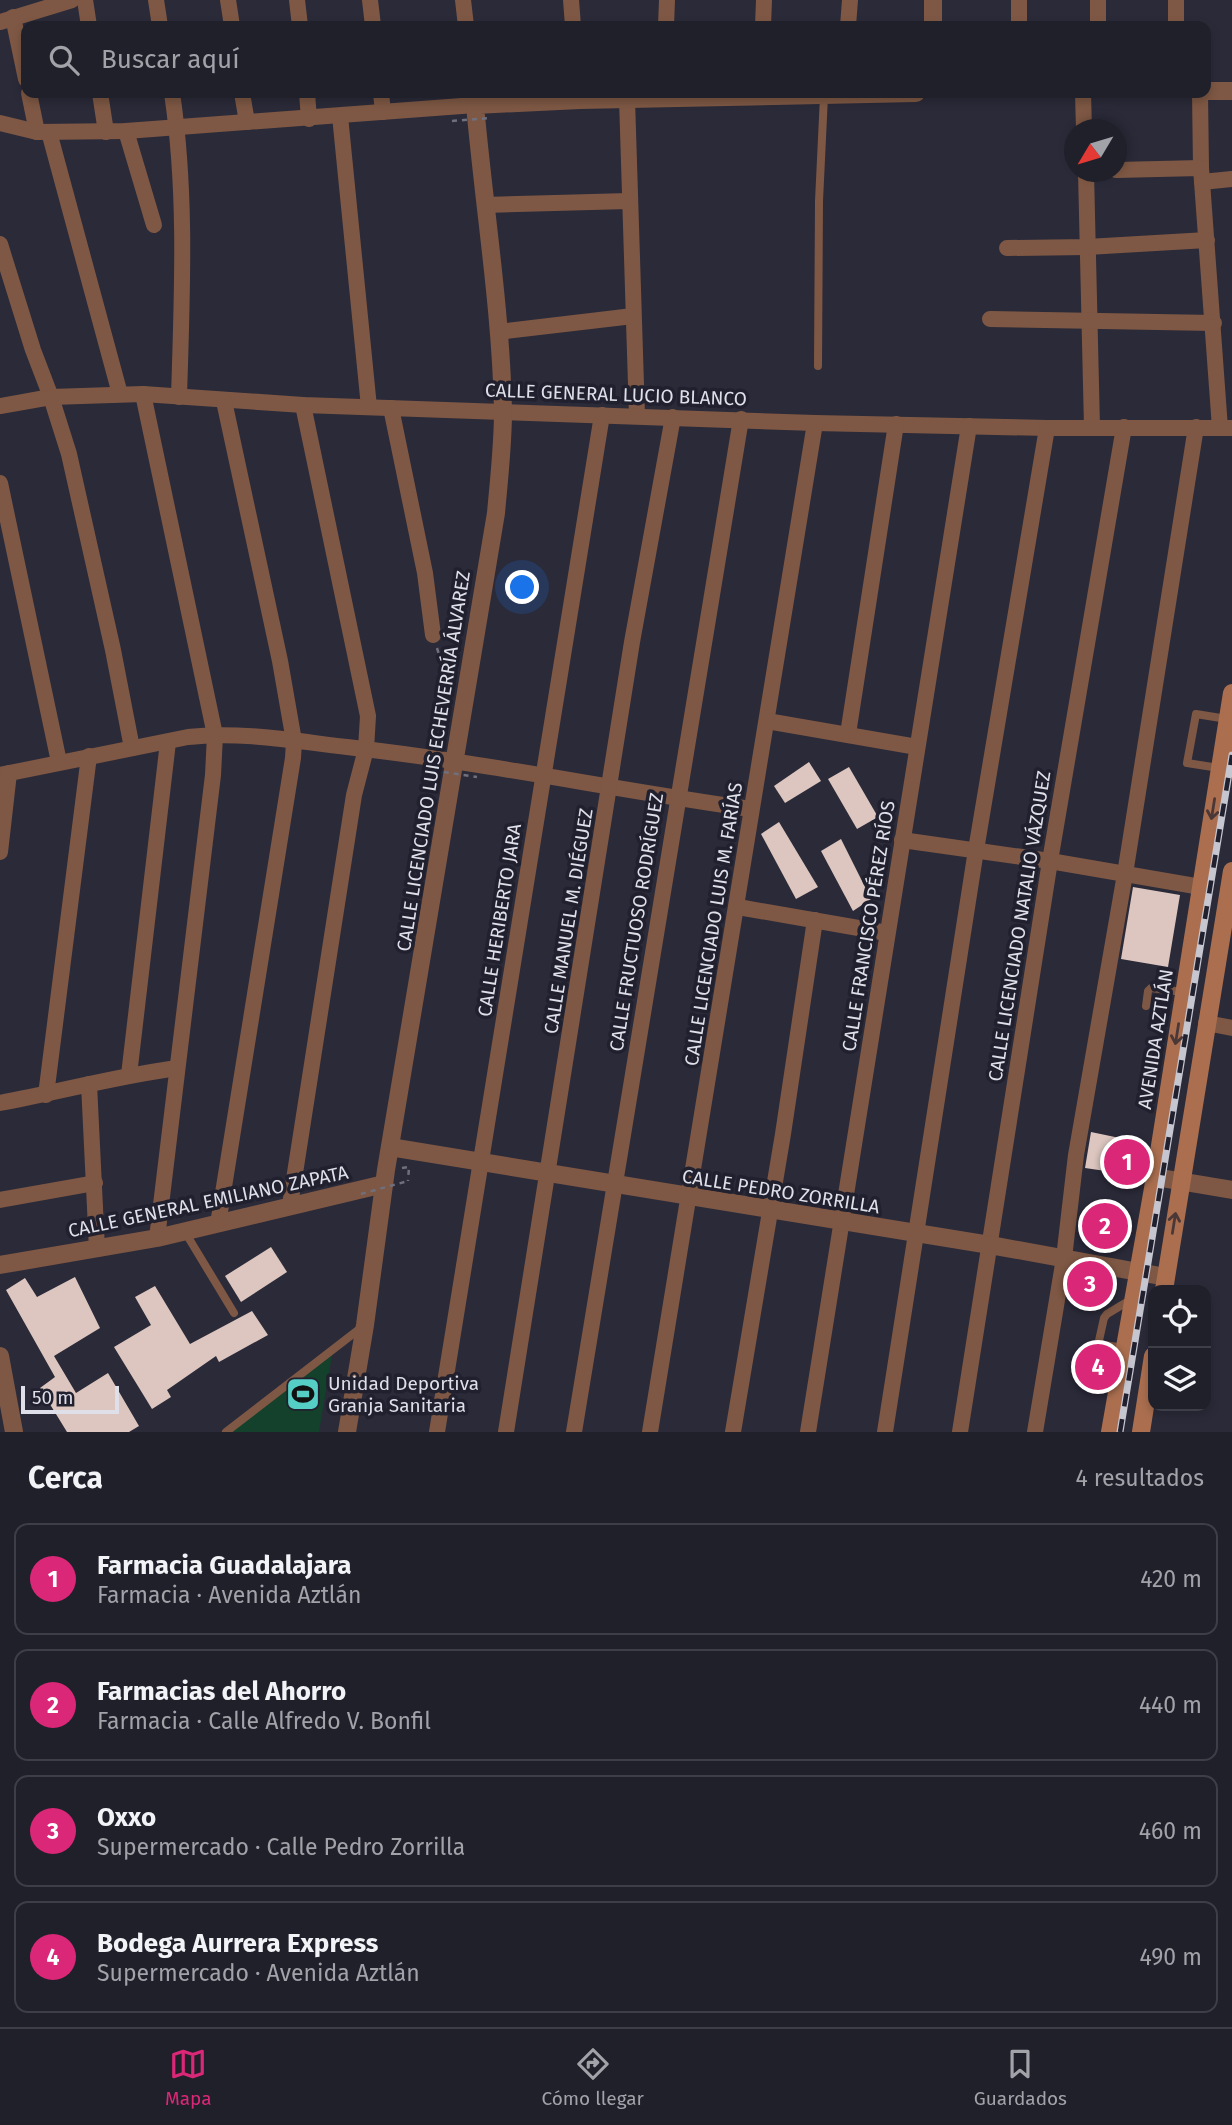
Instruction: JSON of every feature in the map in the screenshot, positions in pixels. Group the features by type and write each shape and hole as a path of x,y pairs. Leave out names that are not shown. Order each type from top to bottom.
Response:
{"main road":[{"name":"AVENIDA AZTLÁN","path":"1110,1432 1232,693"},
{"path":"1165,1284 1232,871"},
{"path":"1142,1432 1148,1391"}],"street":[{"path":"21,63 7,20 72,0"},
{"path":"85,0 88,21"},
{"path":"156,0 159,21"},
{"path":"228,0 231,21"},
{"path":"297,0 299,21"},
{"path":"370,0 372,21"},
{"path":"463,0 465,21"},
{"path":"571,0 573,21"},
{"path":"666,21 667,0"},
{"path":"763,21 764,0"},
{"path":"848,21 850,0"},
{"path":"933,0 933,21"},
{"path":"1018,0 1018,21"},
{"path":"1098,0 1098,21"},
{"path":"1176,1 1176,21"},
{"path":"1211,91 1232,91"},
{"path":"31,98 120,394"},
{"path":"101,98 106,132"},
{"path":"173,98 178,128 183,254 179,397"},
{"path":"243,98 247,122"},
{"path":"307,98 309,119"},
{"path":"382,98 383,113"},
{"path":"0,123 43,132 106,132 309,119 383,113 474,99 526,98"},
{"path":"603,98 639,98"},
{"path":"1083,98 1084,119"},
{"path":"1200,98 1201,175 1226,428"},
{"name":"CALLE LICENCIADO LUIS ECHEVERRÍA ÁLVAREZ","path":"347,1432 384,1184 496,513 502,455 503,411 498,332 474,99"},
{"path":"627,99 636,416"},
{"path":"340,116 369,407"},
{"path":"126,131 154,225"},
{"path":"1127,171 1201,175 1232,180"},
{"path":"1086,182 1092,427"},
{"path":"485,205 629,201"},
{"path":"1007,248 1087,247 1207,240"},
{"path":"0,244 33,350 66,442 132,748"},
{"path":"498,332 633,316"},
{"path":"990,319 1214,324"},
{"path":"143,394 215,735 214,775 157,1238"},
{"name":"CALLE GENERAL LUCIO BLANCO","path":"0,406 51,397 143,394 303,405 816,422 1047,428 1226,428"},
{"path":"218,1224 294,741 280,661 225,401"},
{"path":"290,1205 354,795 366,749 368,716 303,405"},
{"path":"391,408 425,573 433,635"},
{"name":"CALLE HERIBERTO JARA","path":"437,1432 602,415"},
{"name":"CALLE MANUEL M. DIÉGUEZ","path":"506,1432 632,642 673,416"},
{"name":"CALLE FRUCTUOSO RODRÍGUEZ","path":"574,1432 741,419"},
{"name":"CALLE LICENCIADO LUIS M. FARÍAS","path":"650,1432 816,422"},
{"path":"848,734 896,424"},
{"name":"CALLE FRANCISCO PÉREZ RÍOS","path":"808,1432 917,747 941,615 969,426"},
{"name":"CALLE LICENCIADO NATALIO VÁZQUEZ","path":"960,1432 1050,861 1124,427"},
{"path":"1035,1432 1064,1258 1076,1155 1125,874 1196,427"},
{"path":"885,1432 976,850 1047,428"},
{"path":"0,483 59,762"},
{"path":"767,722 917,747"},
{"path":"0,852 4,774 188,737 215,735 366,749 751,809"},
{"path":"129,1075 168,742"},
{"path":"46,1095 89,756"},
{"path":"902,840 1050,861 1201,887"},
{"path":"738,907 887,933"},
{"path":"733,1432 768,1209 783,1134 815,920"},
{"path":"1206,1023 1232,1028"},
{"path":"0,1103 129,1075 177,1068"},
{"path":"89,1084 97,1249"},
{"name":"CALLE PEDRO ZORRILLA","path":"390,1147 1064,1258 1138,1272 1165,1284"},
{"path":"1154,1177 1232,1189"},
{"path":"0,1200 95,1183"},
{"name":"CALLE GENERAL EMILIANO ZAPATA","path":"0,1265 157,1238 384,1184"},
{"path":"0,1356 14,1432"}],"lane":[{"path":"818,366 819,201 824,98"},
{"path":"1219,768 1187,763 1196,714 1227,719"},
{"path":"1146,1006 1151,988 1183,992"},
{"path":"185,1232 234,1313"},
{"path":"1094,1363 1102,1324 1107,1314 1134,1298"},
{"path":"226,1432 365,1325"},
{"path":"1097,1344 1125,1348"}],"path":[{"path":"452,121 491,118"},
{"path":"433,635 443,667 463,701"},
{"path":"424,769 477,776"},
{"path":"361,1194 408,1181 409,1167"}],"green space":[{"name":"Unidad Deportiva Granja Sanitaria","path":"332,1355 319,1432 231,1432"}],"building":[{"path":"809,762 821,781 785,803 774,786"},
{"path":"849,767 878,817 857,829 828,779"},
{"path":"779,822 818,887 796,899 761,834"},
{"path":"841,839 871,899 853,911 821,851"},
{"path":"1133,887 1180,895 1168,967 1121,959"},
{"path":"1091,1132 1139,1142 1133,1175 1085,1168"},
{"path":"271,1247 287,1272 241,1302 225,1276"},
{"path":"75,1277 100,1328 54,1356 76,1393 108,1373 139,1426 129,1432 67,1432 40,1388 55,1377 6,1290 25,1278 37,1297"},
{"path":"155,1286 190,1344 252,1311 268,1335 219,1362 216,1356 167,1390 171,1397 152,1409 114,1347 151,1325 135,1297"}],"railway":[{"path":"1120,1432 1232,755"}],"place":[{"name":"Farmacia Guadalajara","path":"1127,1162"},
{"name":"Farmacias del Ahorro","path":"1105,1226"},
{"name":"Oxxo","path":"1090,1284"},
{"name":"Bodega Aurrera Express","path":"1098,1367"},
{"name":"Unidad Deportiva Granja Sanitaria","path":"303,1394"}]}
